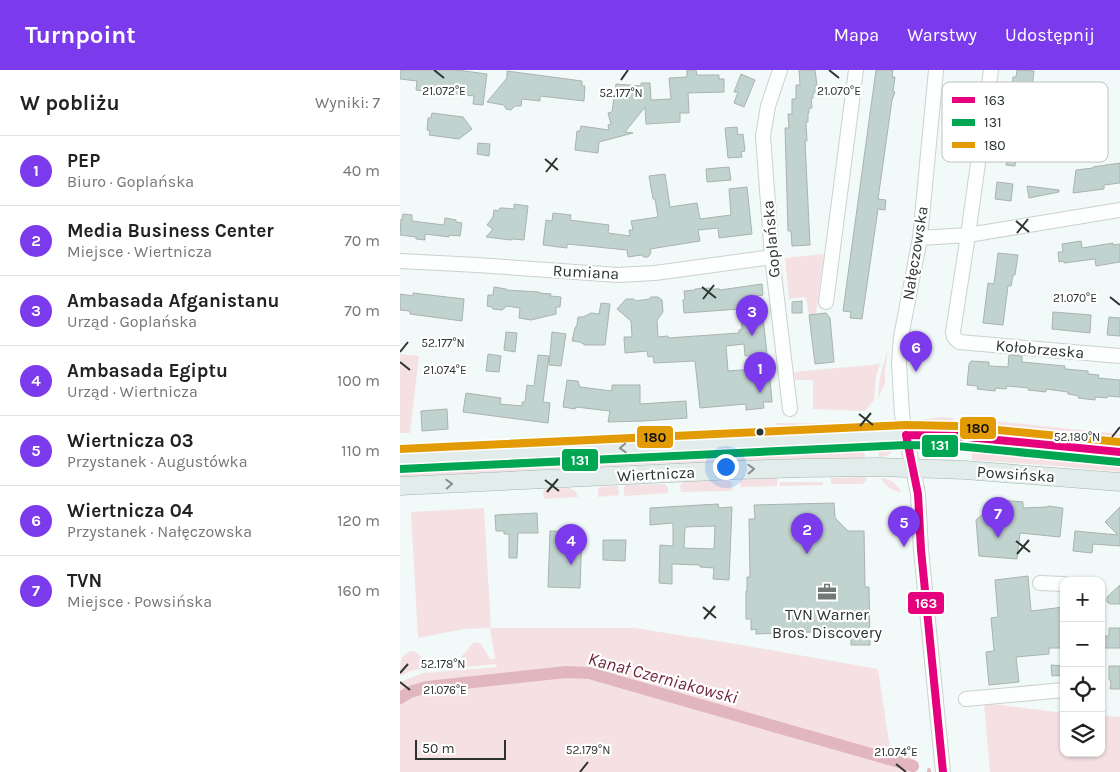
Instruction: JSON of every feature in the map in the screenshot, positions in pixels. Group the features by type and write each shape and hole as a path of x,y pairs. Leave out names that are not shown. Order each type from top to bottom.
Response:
{"main road":[{"name":"Powsińska","path":"906,434 957,436 1120,452"},
{"name":"Wiertnicza","path":"400,459 906,434"},
{"name":"Powsińska","path":"913,468 965,470 1120,482"},
{"name":"Wiertnicza","path":"400,486 746,469 913,468"}],"street":[{"name":"Goplańska","path":"780,70 768,106 763,136 772,257 790,409"},
{"path":"826,302 856,70"},
{"name":"Nałęczowska","path":"936,70 920,238 901,337 899,363 906,434 918,494 921,550 943,772"},
{"path":"968,235 978,162"},
{"path":"920,238 968,235 1120,210"},
{"name":"Kołobrzeska","path":"968,235 953,332 954,337 959,342 1120,356"},
{"name":"Rumiana","path":"400,262 477,265 618,275 655,273 772,257"},
{"path":"1040,583 1060,584"},
{"path":"966,699 1060,690"}],"shaded area":[{"path":"824,254 816,314 809,315 806,297 789,299 785,258"},
{"path":"888,348 885,384 878,398 880,377"},
{"path":"400,354 419,356 410,433 400,433"},
{"path":"880,364 876,376 874,400 865,411 813,409 813,380 795,380 794,372"},
{"path":"952,418 956,421 955,426 935,425 924,419"},
{"path":"975,419 1120,434 1120,441 974,427"},
{"path":"776,423 863,424 863,426 817,427 776,425"},
{"path":"864,445 865,458 691,462 400,477 400,469"},
{"path":"878,445 887,446 892,452 879,458"},
{"path":"954,451 953,460 940,457 942,452"},
{"path":"972,453 1120,462 1120,472 972,460"},
{"path":"866,477 866,481 862,484 831,484 831,478"},
{"path":"777,478 777,486 740,487 740,482 743,479"},
{"path":"881,478 893,482 901,492 889,488"},
{"path":"729,480 732,483 733,489 730,491 681,492 680,486 683,482"},
{"path":"780,482 823,482 823,485 780,486"},
{"path":"665,484 668,488 668,493 624,496 624,487 626,485"},
{"path":"617,486 619,495 598,497 598,489 600,487"},
{"path":"570,488 576,492 578,497 544,499 543,492 545,489"},
{"path":"484,508 491,628 635,628 878,669 890,749 913,757 915,759 916,772 400,772 400,682 423,673 497,667 496,664 456,668 456,663 474,642 481,644 490,659 495,659 490,628 464,629 418,638 411,512"},
{"path":"407,652 416,652 430,667 410,671 400,676 403,657"},
{"path":"984,703 1060,712 1060,757 1105,757 1105,715 1120,717 1120,772 990,772"}],"building":[{"path":"400,70 457,70 487,74 483,105 473,104 474,96 416,90 417,81 400,79"},
{"path":"687,70 696,70 697,75 719,75 719,79 724,79 724,92 688,93 689,113 680,113 680,122 646,124 645,107 625,132 633,133 599,142 598,153 575,150 577,131 580,131 581,126 609,130 608,125 611,124 608,113 612,112 616,84 641,86 641,83 650,83 651,100 671,99 669,78 687,77"},
{"path":"799,70 815,70 817,85 815,85 813,98 811,98 812,108 809,108 808,122 806,122 807,141 805,141 810,245 792,246 791,231 788,231 785,128 789,128 788,114 792,114 792,99 796,99 796,85 800,85"},
{"path":"876,70 893,70 892,77 895,77 893,91 895,92 892,100 878,199 886,200 885,210 878,209 862,319 850,318 851,312 843,311"},
{"path":"1017,70 1034,71 1033,82 1012,82 1013,77 1016,77"},
{"path":"507,71 582,81 582,86 585,86 584,101 540,96 540,101 522,99 521,106 515,106 511,110 506,109 504,105 487,102 507,78"},
{"path":"741,74 755,80 744,107 734,103 738,92 734,92"},
{"path":"432,113 463,117 472,129 459,139 429,135 430,131 427,130 428,118 431,118"},
{"path":"737,127 738,135 743,134 745,151 741,152 742,157 728,158 725,128"},
{"path":"478,143 490,144 489,156 477,154"},
{"path":"1006,162 1016,162 1015,166 1006,165"},
{"path":"1120,163 1120,183 1104,185 1104,189 1073,193 1076,170"},
{"path":"729,167 731,180 707,182 706,169"},
{"path":"665,174 670,207 697,203 700,219 731,215 729,189 747,187 752,234 719,238 718,228 698,230 700,241 650,249 651,253 648,257 641,255 628,257 627,250 567,244 567,248 543,245 546,220 552,221 553,213 571,215 570,220 609,225 608,233 630,236 629,230 633,230 631,221 658,217 649,176"},
{"path":"997,182 1013,184 1011,201 995,199"},
{"path":"1027,186 1059,190 1059,192 1029,198"},
{"path":"514,204 528,206 524,240 486,237 493,229 487,225 493,217 494,210 498,211 500,208 514,209"},
{"path":"403,214 412,215 412,221 444,225 445,218 456,220 456,222 462,223 460,236 449,235 449,237 425,234 425,240 400,235"},
{"path":"1081,241 1082,248 1113,243 1113,245 1120,244 1120,262 1096,266 1095,259 1059,262 1058,252 1063,252 1062,244"},
{"path":"998,253 1018,255 1015,275 1013,275 1011,286 1008,286 1003,325 983,323 988,283 994,284"},
{"path":"762,284 763,295 757,296 760,318 763,318 767,354 745,356 744,344 726,346 728,371 755,369 756,376 767,375 767,378 770,378 772,402 763,402 764,408 746,410 746,404 700,408 695,361 654,363 653,356 648,357 647,351 625,353 624,337 632,337 631,321 617,309 626,299 634,299 636,301 658,297 662,300 663,312 657,320 658,337 739,333 739,330 742,329 740,309 684,313 684,291 710,288 720,290"},
{"path":"494,287 506,290 539,292 561,297 560,307 556,307 556,314 531,320 519,318 520,308 507,306 502,310 487,306 488,295 493,295"},
{"path":"413,293 464,299 462,321 410,314 410,311 400,310 400,294 413,296"},
{"path":"802,301 802,313 792,313 792,302"},
{"path":"601,303 610,304 605,345 585,345 572,341 578,317 591,313 599,314"},
{"path":"1053,312 1091,315 1090,333 1052,329"},
{"path":"826,313 830,318 834,362 815,364 809,315"},
{"path":"1109,317 1120,318 1120,336 1107,335"},
{"path":"506,332 517,333 515,352 504,350"},
{"path":"552,332 566,334 561,366 549,365"},
{"path":"488,354 501,356 499,372 486,371"},
{"path":"538,355 549,356 543,402 550,403 548,423 463,412 466,393 501,398 500,404 522,406 522,402 525,402 527,385 534,386"},
{"path":"1009,355 1022,356 1022,362 1065,366 1065,369 1088,371 1088,374 1099,375 1098,378 1120,380 1120,397 1095,397 1095,400 1078,398 1079,396 1068,394 1068,392 1046,389 1046,392 1007,386 1006,389 996,388 995,391 977,389 978,386 967,385 971,361 989,362 989,366 1008,367"},
{"path":"567,380 578,381 580,387 612,391 612,385 640,385 640,404 686,401 687,418 608,422 610,411 563,407"},
{"path":"447,409 448,429 422,431 421,411"},
{"path":"1000,500 1023,502 1023,508 1048,506 1063,508 1060,537 1020,533 1017,559 979,556 976,520"},
{"path":"834,503 835,518 848,531 864,531 865,587 869,587 870,645 851,645 851,635 812,635 812,632 756,634 756,629 751,630 751,619 746,619 747,577 750,577 749,519 755,519 754,505"},
{"path":"718,504 719,508 732,507 729,580 713,579 714,568 700,567 700,565 672,564 672,584 659,583 660,545 673,546 673,523 650,525 650,508","holes":["715,526 714,549 684,548 685,527"]},
{"path":"1120,507 1120,546 1093,544 1092,553 1073,551 1075,531 1118,535 1105,522"},
{"path":"537,513 538,533 518,533 517,558 509,558 509,534 504,534 504,531 496,531 495,515"},
{"path":"550,531 582,532 580,588 548,587"},
{"path":"603,540 626,540 625,561 603,560"},
{"path":"1028,576 1031,611 1060,607 1060,648 1049,648 1049,654 1016,657 1019,682 989,685 986,652 994,651 991,618 998,617 995,580"},
{"path":"1120,585 1120,604 1110,604 1107,602 1107,597"},
{"path":"1109,628 1120,628 1120,648 1105,648 1105,636 1109,636"},
{"path":"1051,665 1060,666 1060,675 1052,676"},
{"path":"1109,666 1120,666 1120,689 1110,689"}],"waterway":[{"name":"Kanał Czerniakowski","path":"400,698 410,692 427,687 566,672 589,673 913,766"}],"transit line":[{"name":"180","path":"400,449 906,425 958,426 1120,442"},
{"name":"163","path":"906,435 918,494 921,550 943,772"},
{"name":"163","path":"906,435 957,436 1120,452"},
{"name":"131","path":"400,469 906,445 956,446 1119,462"}],"place":[{"name":"Ambasada Afganistanu","path":"752,336"},
{"name":"Wiertnicza 04","path":"916,372"},
{"name":"PEP","path":"760,393"},
{"name":"TVN","path":"998,538"},
{"name":"Wiertnicza 03","path":"904,547"},
{"name":"Media Business Center","path":"807,554"},
{"name":"Ambasada Egiptu","path":"571,565"},
{"name":"TVN Warner Bros. Discovery","path":"827,592"}]}
